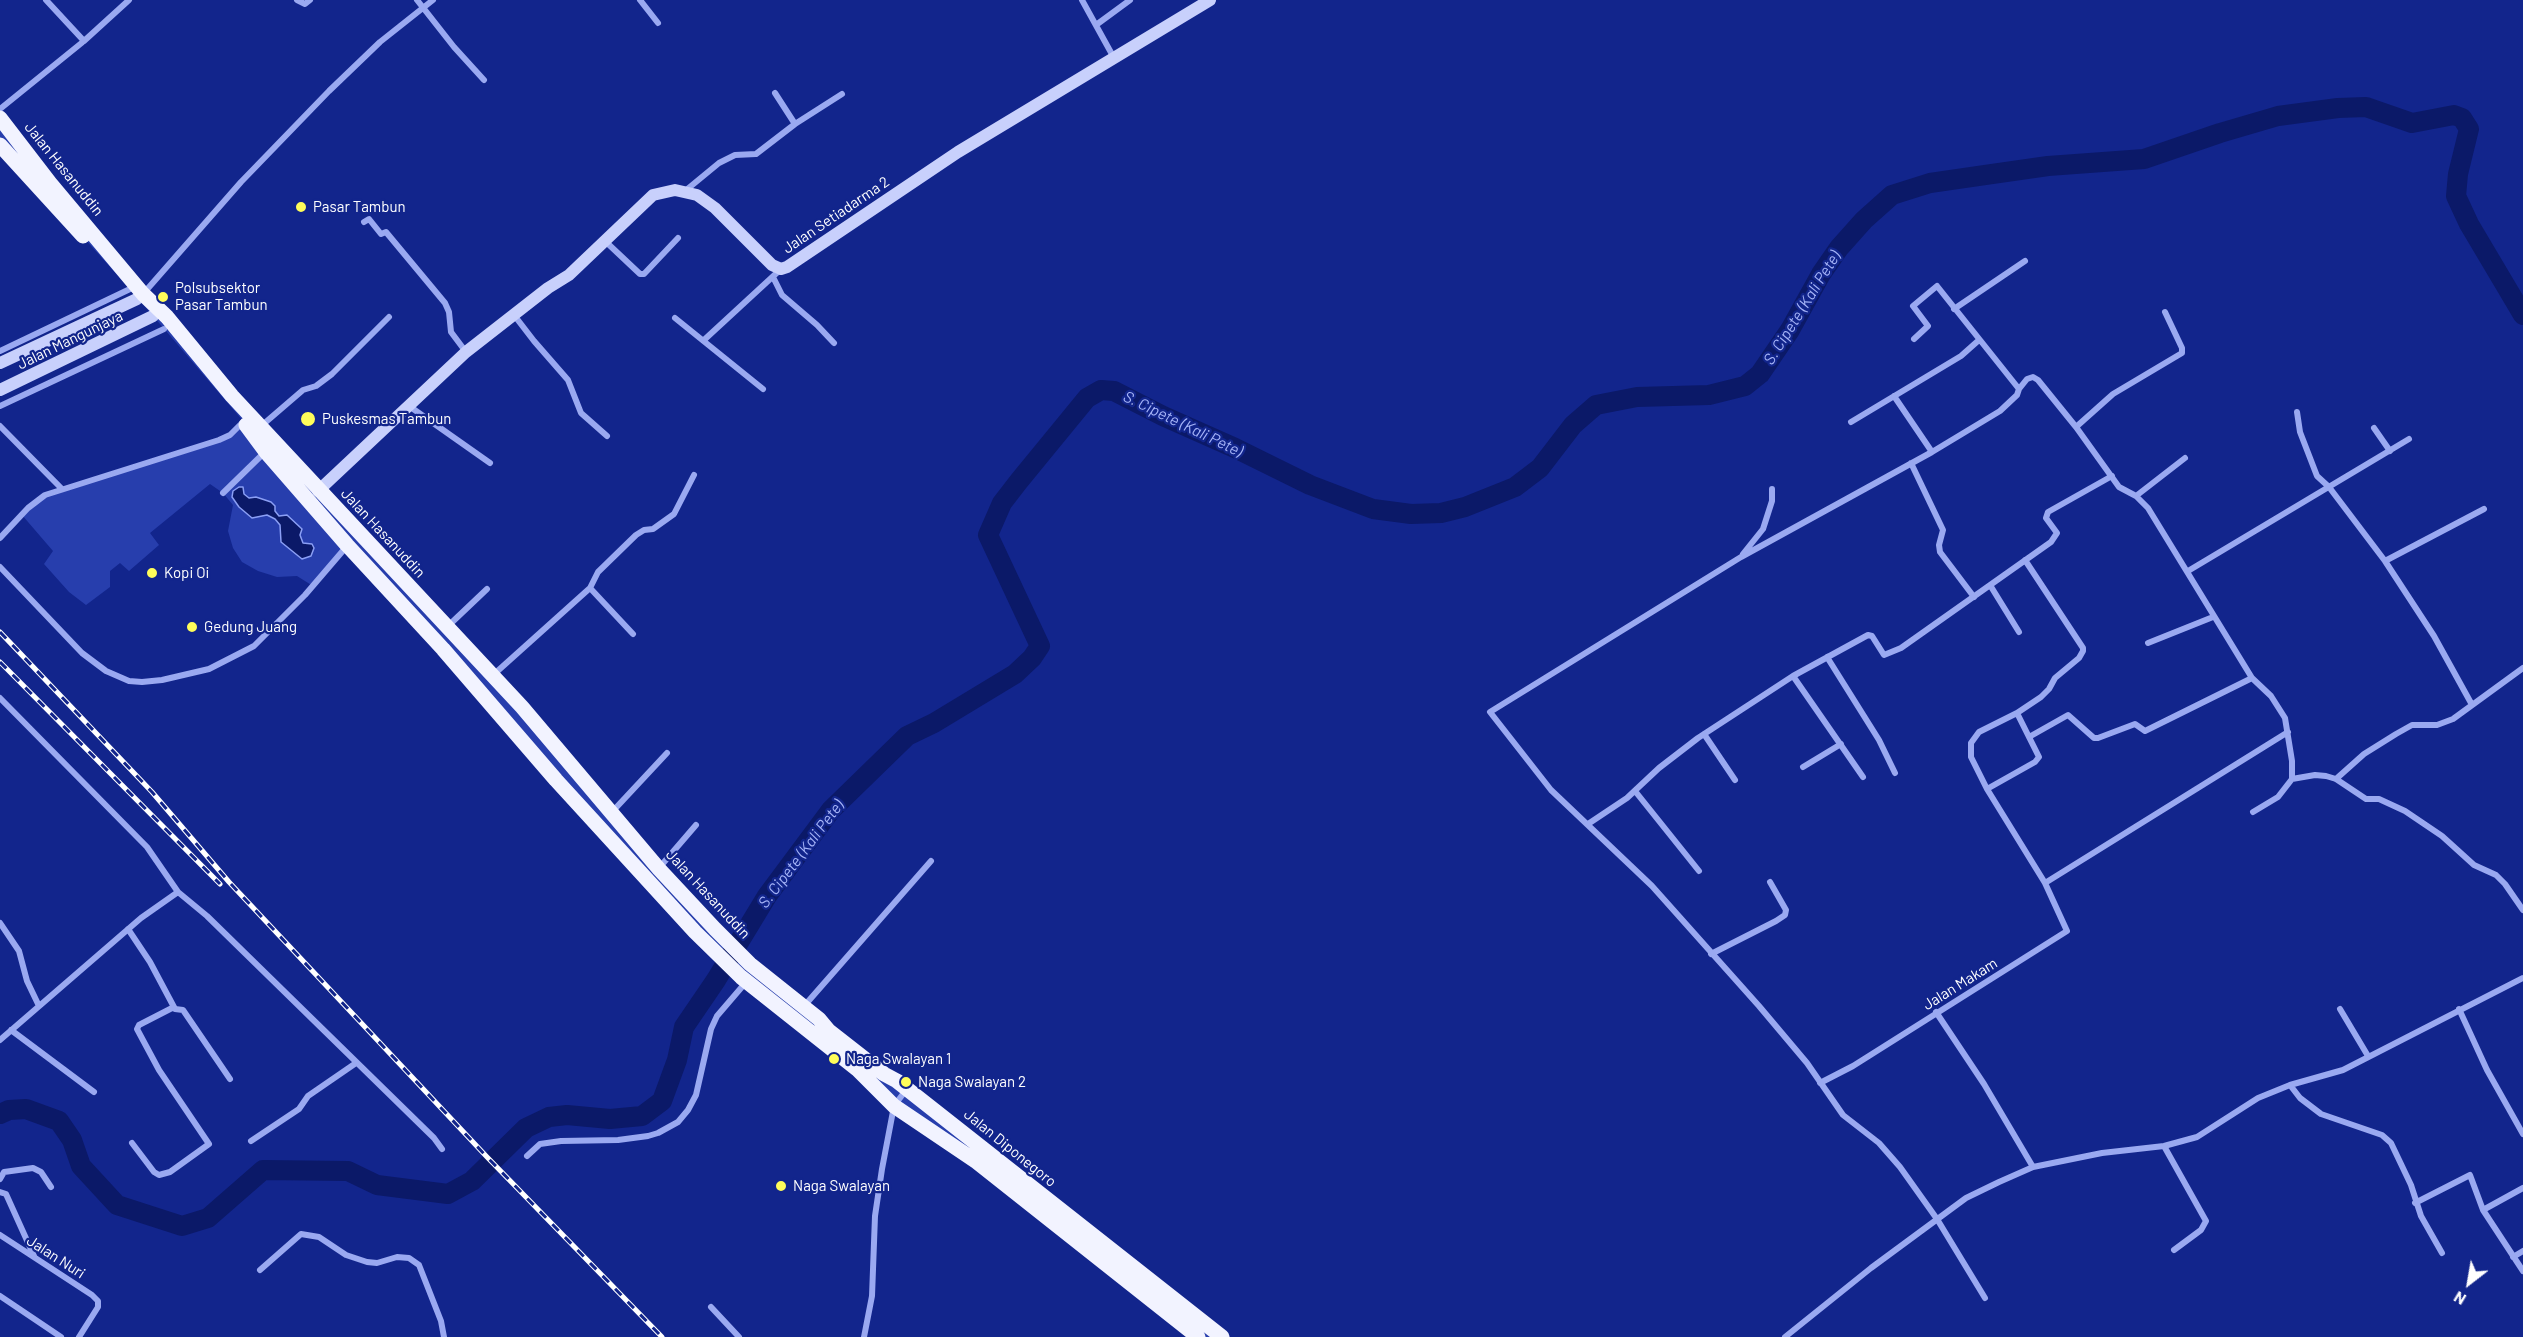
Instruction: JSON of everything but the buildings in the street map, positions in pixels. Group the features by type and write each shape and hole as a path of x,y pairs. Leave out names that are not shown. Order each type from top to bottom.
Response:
{"highway":[{"name":"Jalan Hasanuddin","path":"0,118 153,316 347,545 443,649 556,780 746,974"},
{"name":"Jalan Hasanuddin","path":"0,145 137,294 161,311 260,428 522,707 659,869 705,930"},
{"name":"Jalan Diponegoro","path":"746,974 907,1090 1222,1337"},
{"name":"Jalan Diponegoro","path":"799,1014 894,1107 977,1162 1198,1337"}],"main road":[{"name":"Jalan Setiadarma 2","path":"685,191 697,195 715,208 772,265 777,273 958,152 1210,0"},
{"path":"318,490 466,352 569,275 653,195 669,191 685,191"},
{"name":"Jalan Mangunjaya","path":"0,363 137,294"},
{"name":"Jalan Mangunjaya","path":"0,390 153,316"}],"street":[{"path":"46,0 84,41"},
{"path":"0,109 84,41 129,0"},
{"path":"297,0 305,4 310,0"},
{"path":"417,0 484,80"},
{"path":"0,351 137,294 329,91 380,42 433,0"},
{"path":"640,0 658,23"},
{"path":"1082,0 1114,57"},
{"path":"1096,25 1130,0"},
{"path":"775,93 795,124"},
{"path":"685,191 719,164 735,155 756,154 795,124 842,94"},
{"path":"364,222 369,219 381,234 386,232 445,303 449,312 451,332 466,352"},
{"path":"605,241 640,274 644,274 678,238"},
{"path":"1954,309 2025,261"},
{"path":"704,340 777,273 782,295 834,343"},
{"path":"1914,339 1928,326 1913,306 1936,286 2019,389"},
{"path":"2076,427 2113,394 2182,353 2182,348 2165,312"},
{"path":"514,314 568,380 581,413 607,436"},
{"path":"260,428 303,390 316,386 332,374 389,317"},
{"path":"675,318 763,388"},
{"path":"0,406 164,329"},
{"path":"1851,422 1961,356 1979,340"},
{"path":"1985,1298 1937,1219 1900,1167 1879,1143 1843,1115 1807,1064 1759,1006 1652,886 1540,778 1490,712 1741,557 1932,452 2000,411 2017,395 2027,379 2033,377 2038,380 2076,427 2119,487 2136,496 2148,508 2252,678 2271,696 2285,718 2292,779"},
{"path":"1894,396 1932,452"},
{"path":"408,405 490,463"},
{"path":"2297,412 2300,432 2317,476 2329,487 2385,561 2434,636 2471,703"},
{"path":"0,538 28,508 45,495 61,488 219,440 230,435 244,422"},
{"path":"0,426 61,488"},
{"path":"2374,428 2390,451"},
{"path":"2188,571 2409,439"},
{"path":"223,493 266,452"},
{"path":"2136,496 2185,458"},
{"path":"1911,463 1943,530 1939,545 1940,552 1974,597"},
{"path":"492,676 590,588 598,572 622,551 629,541 674,514 694,475"},
{"path":"1588,824 1635,791 1659,768 1704,734 1793,676 1868,635 1872,636 1881,653 1888,655 1974,597 2054,538 2056,533 2046,518 2048,512 2112,476"},
{"path":"1741,557 1763,529 1772,501 1772,489"},
{"path":"2385,561 2484,509"},
{"path":"0,567 82,653 106,671 129,681 142,682 162,680 209,669 254,646 305,595 347,545"},
{"name":"Jalan Makam","path":"1820,1083 1853,1066 1935,1012 2065,934 2067,927 2045,884 1987,789 1971,757 1971,743 1979,732 2017,713 2049,689 2055,678 2079,658 2083,648 2025,560"},
{"path":"1990,585 2019,632"},
{"path":"590,588 633,634"},
{"path":"447,627 487,589"},
{"path":"2148,643 2213,617"},
{"path":"1827,657 1879,740 1895,773"},
{"path":"2336,779 2364,754 2396,734 2412,725 2437,725 2452,719 2471,703 2523,668"},
{"path":"1793,676 1863,777"},
{"path":"2029,737 2068,715 2094,738 2134,724 2145,731 2252,678"},
{"path":"0,698 147,847 178,892 207,916 434,1138 442,1149"},
{"path":"1987,789 2038,760 2039,754 2017,713"},
{"path":"2045,884 2288,732"},
{"path":"1704,734 1735,780"},
{"path":"1803,767 1841,744"},
{"path":"611,812 667,753"},
{"path":"2253,812 2278,797 2292,779 2315,775 2336,779 2366,799 2379,799 2405,811 2442,836 2474,865 2496,875 2523,910"},
{"path":"1635,791 1699,871"},
{"path":"659,869 696,825"},
{"path":"799,1014 931,861"},
{"path":"1711,954 1785,915 1786,910 1770,882"},
{"path":"0,1040 128,929 178,892"},
{"path":"0,923 19,951 27,981 39,1006"},
{"path":"128,929 150,962 175,1010 184,1010 230,1079"},
{"path":"527,1156 540,1144 648,1136 678,1122 696,1095 702,1077 711,1029 717,1016 746,974"},
{"path":"1785,1337 1871,1268 1966,1198 2033,1167 2102,1153 2164,1146 2197,1137 2258,1098 2290,1085 2343,1070 2523,978"},
{"path":"132,1143 154,1172 159,1174 173,1170 209,1143 159,1070 137,1029 139,1024 174,1007"},
{"path":"2340,1009 2368,1056"},
{"path":"2459,1009 2487,1070 2523,1134"},
{"path":"1935,1012 1984,1084 2033,1167"},
{"path":"11,1030 94,1092"},
{"path":"251,1141 298,1109 308,1096 356,1063"},
{"path":"2290,1085 2300,1098 2321,1114 2382,1135 2391,1143 2410,1185 2415,1203 2442,1252"},
{"path":"864,1337 872,1296 875,1216 894,1107 907,1090"},
{"path":"2164,1146 2206,1221 2201,1230 2174,1250"},
{"path":"0,1179 4,1172 33,1168 41,1172 51,1187"},
{"path":"2415,1203 2470,1175 2483,1210 2523,1271"},
{"path":"2483,1210 2523,1188"},
{"path":"0,1192 6,1194 34,1257"},
{"path":"260,1270 301,1234 319,1238 346,1255 367,1262 377,1263 397,1257 409,1258 419,1265 441,1321 444,1337"},
{"name":"Jalan Nuri","path":"0,1235 98,1301 98,1308 79,1337"},
{"path":"2514,1257 2523,1251"},
{"path":"0,1296 61,1337"},
{"path":"711,1307 739,1337"}],"shaded area":[{"path":"0,118 50,183 750,964 1222,1337 1198,1337 747,981 348,546 313,586 297,576 277,577 258,571 242,562 233,548 228,531 233,505 223,493 210,484 150,533 159,545 129,571 120,563 110,571 110,587 86,605 69,592 44,564 53,551 22,515 45,495 219,440 244,422 130,289 0,145"},
{"path":"243,487 244,494 249,498 256,497 271,502 279,516 287,515 302,529 300,535 303,543 312,544 314,548 311,556 302,559 281,542 280,525 275,519 267,515 252,518 239,507 232,497 233,491"}],"waterway":[{"name":"S. Cipete (Kali Pete)","path":"0,1114 9,1110 26,1109 59,1121 72,1140 81,1166 117,1205 182,1226 208,1218 263,1170 348,1171 377,1185 448,1194 472,1181 526,1128 549,1117 567,1115 610,1119 642,1116 662,1101 677,1060 684,1027 716,980 767,896 831,810 907,736 934,723 1015,674 1032,658 1040,646 988,535 1002,503 1019,481 1087,398 1101,390 1114,391 1310,485 1373,509 1411,514 1441,513 1465,507 1515,487 1540,468 1573,425 1596,405 1637,397 1709,395 1745,386 1760,374 1790,330 1821,274 1839,248 1864,220 1892,195 1930,183 2048,166 2144,159 2278,116 2338,108 2366,107 2412,123 2454,115 2462,118 2469,129 2458,174 2456,196 2469,224 2523,315"}],"railway":[{"path":"0,632 152,792 229,882 487,1157 662,1337"},
{"path":"0,662 220,884"}],"place":[{"name":"Pasar Tambun","path":"301,207"},
{"name":"Polsubsektor Pasar Tambun","path":"163,297"},
{"name":"Puskesmas Tambun","path":"308,419"},
{"name":"Kopi Oi","path":"152,573"},
{"name":"Gedung Juang","path":"192,627"},
{"name":"Naga Swalayan 1","path":"834,1059"},
{"name":"Naga Swalayan 2","path":"906,1082"},
{"name":"Naga Swalayan","path":"781,1186"}]}
